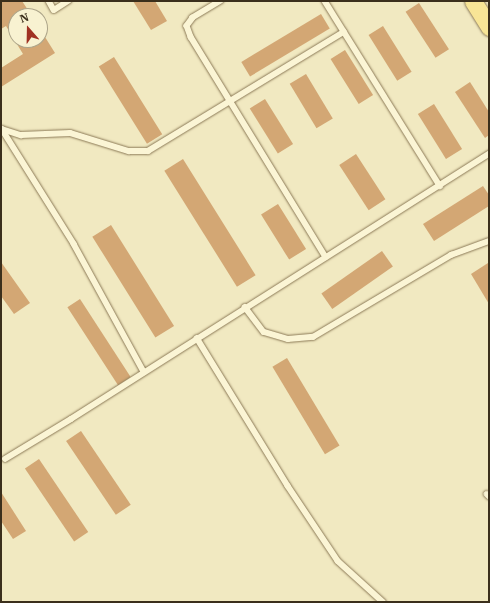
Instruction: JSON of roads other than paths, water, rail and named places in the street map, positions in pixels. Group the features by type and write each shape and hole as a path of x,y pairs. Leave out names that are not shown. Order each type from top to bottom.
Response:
{"main road":[{"path":"473,1 489,27"}],"lane":[{"path":"49,1 54,10 68,1"},
{"path":"221,1 193,18 187,26 230,102 326,257"},
{"path":"325,1 440,186"},
{"path":"2,129 21,135 70,133 129,151 148,151 344,32"},
{"path":"2,129 74,244 144,372"},
{"path":"5,459 489,154"},
{"path":"245,307 264,332 288,340 313,337 451,255 489,241"},
{"path":"197,338 288,486 338,561 383,602"}]}
